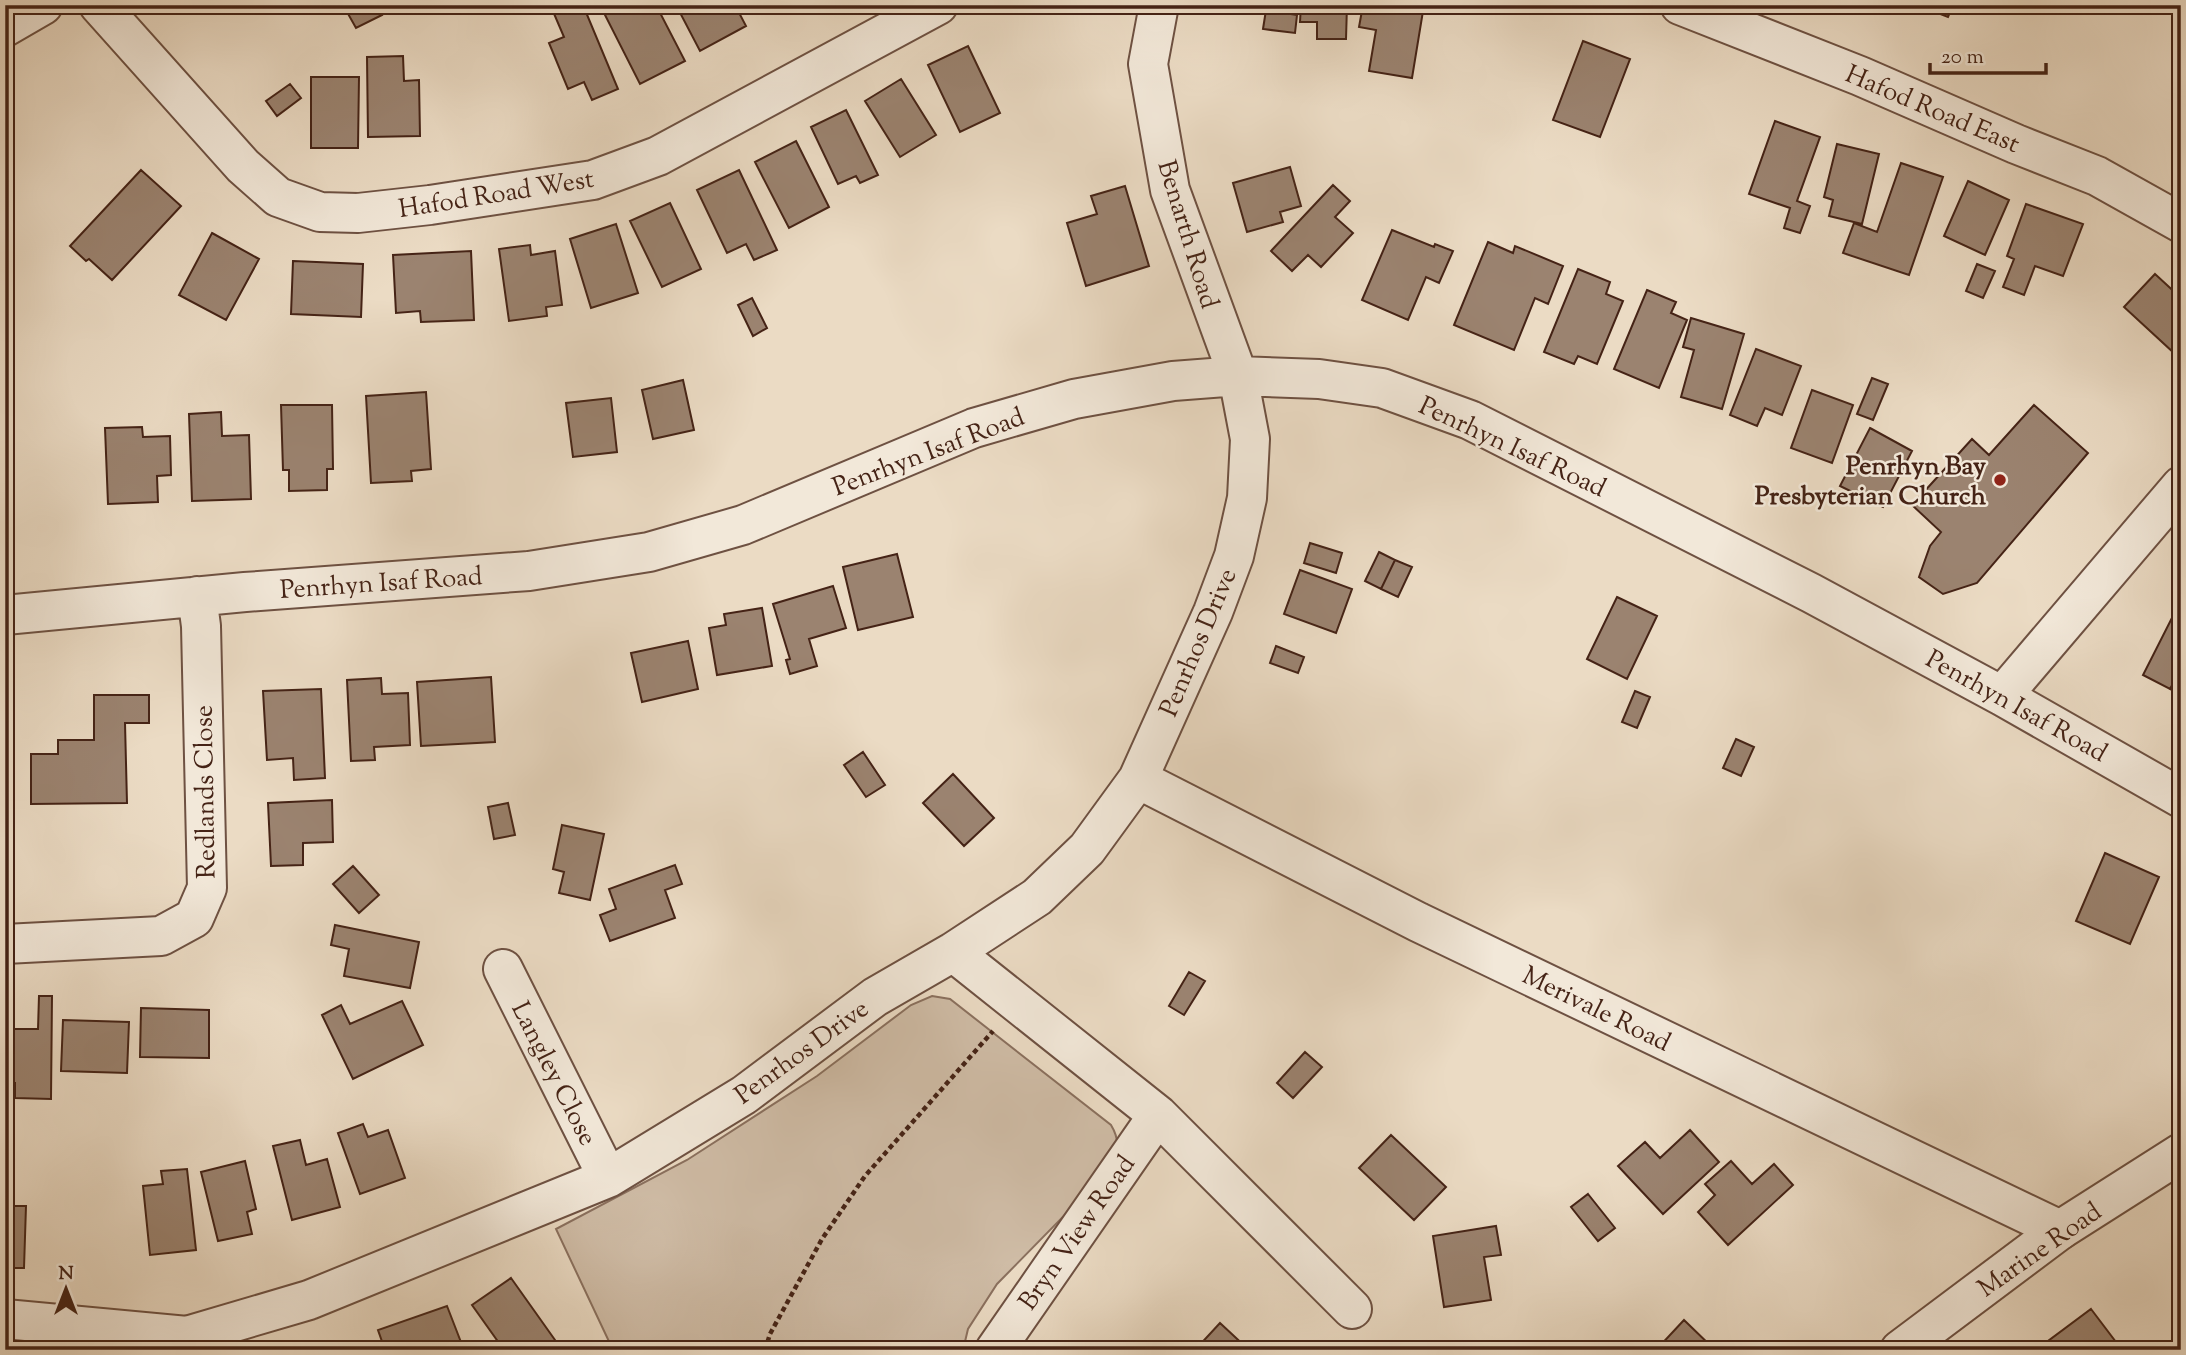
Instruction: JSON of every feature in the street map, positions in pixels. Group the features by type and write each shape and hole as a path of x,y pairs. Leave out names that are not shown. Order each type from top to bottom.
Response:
{"street":[{"path":"5,27 43,5"},
{"name":"Hafod Road West","path":"99,5 243,166 278,197 320,212 358,213 593,180 658,156 938,5"},
{"name":"Benarth Road","path":"1159,5 1148,64 1170,190 1238,376"},
{"name":"Hafod Road East","path":"1680,5 1860,76 2097,176 2181,223"},
{"name":"Penrhyn Isaf Road","path":"5,615 197,596 529,571 649,552 743,525 974,428 1074,399 1173,381 1238,376 1319,379 1382,388 1470,420 1811,593 2002,696 2181,798"},
{"name":"Penrhos Drive","path":"5,1320 193,1343 309,1300 608,1178 744,1095 875,998 953,952 1037,897 1087,849 1138,779 1213,612 1234,556 1247,498 1250,439 1238,376"},
{"path":"2002,696 2181,485"},
{"name":"Redlands Close","path":"5,944 161,936 194,918 207,887 201,626 197,596"},
{"name":"Merivale Road","path":"1138,779 1431,928 2060,1230"},
{"path":"953,952 1158,1115 1352,1309"},
{"name":"Langley Close","path":"503,969 608,1178"},
{"name":"Bryn View Road","path":"995,1350 1158,1115"},
{"name":"Marine Road","path":"1900,1350 2060,1230 2181,1153"}],"path":[{"path":"765,1350 770,1334 822,1239 865,1176 1017,1003"}],"shaded area":[{"path":"932,996 950,999 1111,1125 1117,1143 1116,1154 1107,1172 997,1284 968,1329 963,1350 613,1350 556,1229 687,1160 817,1076 911,1005"}],"building":[{"path":"360,5 376,5 382,15 356,28 347,12"},
{"path":"561,5 583,5 618,89 592,100 584,82 568,89 549,43 564,37 552,9"},
{"path":"624,5 656,5 685,61 640,84 605,15"},
{"path":"676,5 735,5 746,26 700,51"},
{"path":"757,5 776,5 762,13"},
{"path":"1301,5 1347,5 1346,39 1317,39 1317,22 1300,22"},
{"path":"1363,5 1424,5 1412,78 1369,71 1376,30 1359,27"},
{"path":"1917,5 1953,5 1948,17"},
{"path":"2111,5 2133,5 2130,13"},
{"path":"1266,10 1297,15 1295,33 1263,29"},
{"path":"1583,41 1630,59 1600,137 1553,120"},
{"path":"968,46 1000,113 960,132 928,65"},
{"path":"403,56 404,81 419,80 420,136 368,137 367,57"},
{"path":"311,77 359,77 358,148 311,148"},
{"path":"901,79 936,135 900,157 865,101"},
{"path":"290,84 301,98 277,116 266,101"},
{"path":"846,110 878,175 860,183 856,176 838,184 811,127"},
{"path":"1775,121 1820,137 1797,201 1810,206 1800,233 1784,228 1790,208 1749,194"},
{"path":"796,141 829,207 789,228 755,162"},
{"path":"1837,144 1879,154 1862,224 1829,216 1833,200 1824,197"},
{"path":"1901,163 1943,177 1909,275 1843,253 1854,223 1877,232"},
{"path":"1290,167 1301,206 1280,212 1283,222 1247,232 1233,183"},
{"path":"141,170 181,206 112,280 70,246"},
{"path":"739,170 777,250 754,260 746,244 727,253 697,190"},
{"path":"1968,181 2009,200 1985,255 1944,236"},
{"path":"1333,185 1350,201 1335,217 1353,233 1321,267 1308,255 1292,271 1271,251"},
{"path":"1125,186 1149,266 1086,286 1067,223 1097,214 1091,196"},
{"path":"670,203 701,269 662,287 630,221"},
{"path":"2026,204 2083,224 2063,276 2035,266 2024,295 2003,287 2014,259 2007,256"},
{"path":"616,224 638,293 591,308 570,239"},
{"path":"1392,230 1434,247 1435,244 1453,251 1439,283 1426,277 1408,320 1362,300"},
{"path":"212,233 259,259 226,320 179,295"},
{"path":"1488,242 1513,253 1515,246 1563,266 1548,304 1535,298 1514,350 1454,325"},
{"path":"530,245 531,255 555,251 562,305 546,307 547,316 509,321 499,249"},
{"path":"471,251 474,320 421,322 420,311 396,313 393,255"},
{"path":"293,261 363,264 361,317 291,314"},
{"path":"1977,264 1995,271 1983,298 1966,291"},
{"path":"1578,269 1610,282 1606,294 1623,301 1597,364 1578,356 1574,364 1544,352"},
{"path":"2155,274 2181,298 2181,346 2174,353 2124,307"},
{"path":"1647,290 1676,302 1671,313 1687,320 1659,388 1614,369"},
{"path":"752,298 767,328 753,336 738,305"},
{"path":"1691,318 1744,334 1722,409 1681,397 1694,350 1683,347"},
{"path":"1756,349 1801,366 1782,415 1765,408 1757,426 1730,415"},
{"path":"1872,378 1888,384 1873,420 1857,414"},
{"path":"683,380 694,430 653,439 642,390"},
{"path":"1812,390 1853,405 1832,463 1791,448"},
{"path":"426,392 431,469 411,471 412,481 371,483 366,396"},
{"path":"611,398 617,452 573,457 566,403"},
{"path":"281,405 332,405 333,469 327,469 327,490 289,491 289,470 283,470"},
{"name":"Penrhyn Bay Presbyterian Church","path":"2034,405 2088,453 1977,583 1943,594 1919,577 1930,546 1941,532 1912,505 1972,439 1989,455"},
{"path":"221,412 222,436 249,435 251,499 192,501 189,414"},
{"path":"142,427 143,437 170,436 171,475 157,476 158,502 108,504 105,428"},
{"path":"1870,428 1912,451 1883,507 1840,486"},
{"path":"1310,543 1342,553 1336,573 1304,563"},
{"path":"1379,552 1395,560 1381,589 1365,581"},
{"path":"897,554 913,617 858,630 843,567"},
{"path":"1395,560 1412,567 1398,597 1381,589"},
{"path":"1300,570 1352,589 1336,633 1284,614"},
{"path":"833,586 846,628 809,639 817,666 790,674 786,660 790,659 773,604"},
{"path":"1617,597 1657,616 1627,679 1587,659"},
{"path":"2178,606 2181,607 2181,669 2170,689 2143,675"},
{"path":"762,608 772,666 717,675 709,628 726,625 724,614"},
{"path":"688,641 698,689 642,702 631,653"},
{"path":"1276,646 1304,657 1298,673 1270,663"},
{"path":"2181,669 2181,694 2170,689"},
{"path":"491,677 495,742 421,746 417,682"},
{"path":"381,678 382,694 408,693 410,745 374,747 375,760 351,761 347,680"},
{"path":"321,689 325,778 294,780 293,758 267,760 263,691"},
{"path":"1635,691 1650,697 1637,728 1622,722"},
{"path":"94,695 149,695 149,723 125,723 127,803 31,804 31,754 58,754 58,740 94,740"},
{"path":"1736,739 1754,747 1741,776 1723,768"},
{"path":"863,752 885,785 866,797 844,765"},
{"path":"953,774 994,818 964,846 923,803"},
{"path":"332,800 333,842 303,843 303,865 271,866 268,803"},
{"path":"508,803 515,835 494,839 488,807"},
{"path":"562,825 604,834 590,900 559,893 564,872 553,869"},
{"path":"2105,853 2159,877 2130,944 2076,921"},
{"path":"675,865 682,884 665,890 675,918 610,941 600,915 616,909 609,889"},
{"path":"353,866 379,895 359,913 333,884"},
{"path":"5,885 9,886 8,917 5,917"},
{"path":"335,925 419,942 410,988 344,976 349,949 331,945"},
{"path":"1189,972 1205,981 1184,1015 1169,1006"},
{"path":"39,996 52,996 51,1099 15,1098 15,1083 5,1083 5,1029 38,1029"},
{"path":"402,1001 423,1045 353,1079 322,1015 341,1005 350,1024"},
{"path":"141,1008 209,1010 209,1058 140,1057"},
{"path":"63,1020 129,1022 127,1073 61,1071"},
{"path":"1305,1052 1322,1067 1293,1098 1277,1083"},
{"path":"363,1124 368,1137 388,1130 405,1178 360,1194 338,1133"},
{"path":"1690,1130 1719,1162 1663,1214 1618,1166 1645,1142 1660,1158"},
{"path":"1391,1135 1446,1187 1414,1220 1359,1168"},
{"path":"300,1140 306,1165 327,1159 340,1207 292,1220 273,1146"},
{"path":"245,1161 256,1209 247,1212 252,1234 218,1241 201,1172"},
{"path":"1731,1161 1752,1184 1774,1164 1793,1185 1728,1245 1698,1212 1715,1195 1705,1184"},
{"path":"187,1169 196,1250 150,1255 143,1186 163,1184 161,1171"},
{"path":"1588,1194 1615,1228 1598,1241 1571,1207"},
{"path":"5,1206 26,1206 24,1268 5,1268"},
{"path":"1496,1226 1501,1255 1484,1257 1491,1300 1444,1307 1433,1236"},
{"path":"511,1278 555,1340 542,1350 504,1350 472,1305"},
{"path":"447,1306 464,1350 385,1350 378,1330"},
{"path":"2091,1309 2122,1350 2049,1350 2044,1344"},
{"path":"1684,1320 1715,1350 1656,1350"},
{"path":"1220,1323 1249,1350 1195,1350"}],"place":[{"name":"Penrhyn Bay Presbyterian Church","path":"2000,480"}]}
